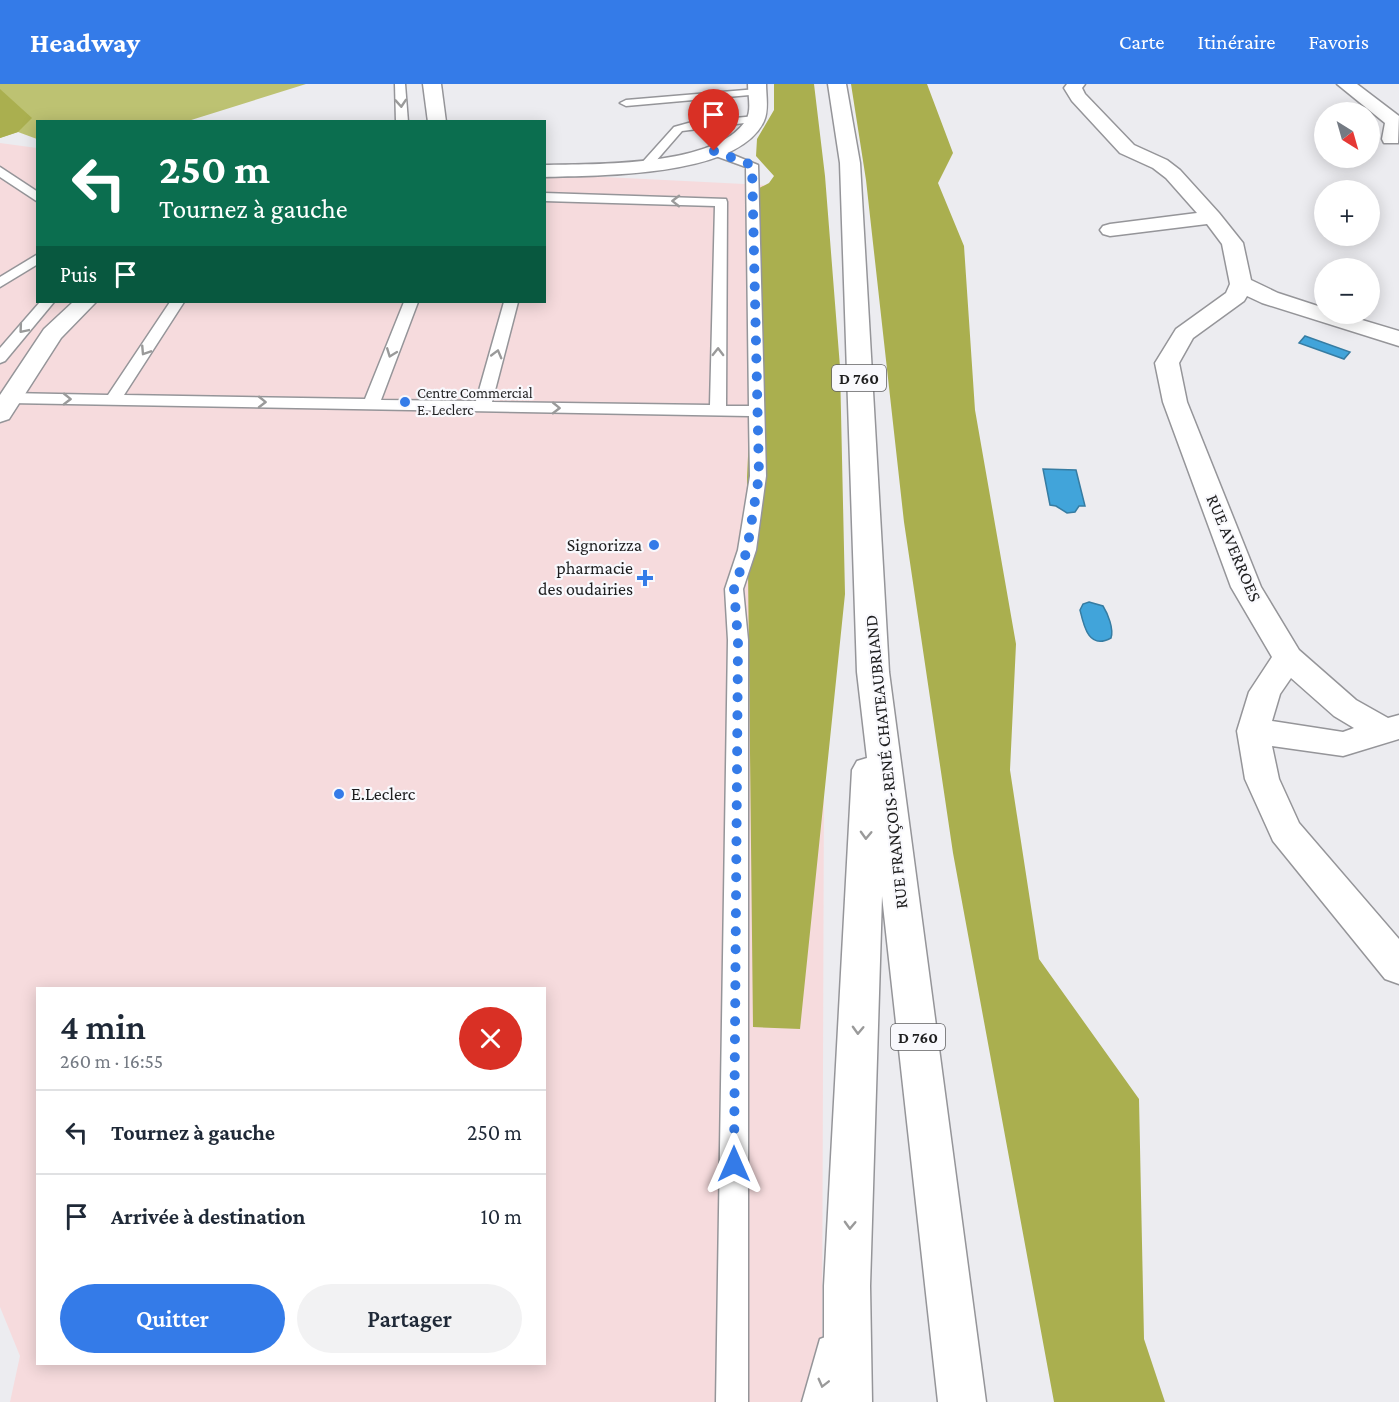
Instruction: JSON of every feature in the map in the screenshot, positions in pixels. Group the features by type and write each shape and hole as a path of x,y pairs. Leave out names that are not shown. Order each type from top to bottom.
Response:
{"street":[{"path":"432,84 437,120"},
{"name":"RUE FRANÇOIS-RENÉ CHATEAUBRIAND","path":"837,84 850,163 873,672 962,1402"},
{"path":"1076,84 1073,88 1078,97 1127,149 1160,164 1173,174 1212,217 1232,243 1240,284 1270,298 1399,339"},
{"path":"1346,84 1394,121 1391,139"},
{"path":"546,171 667,165 714,151 745,133 756,119 757,88"},
{"path":"1110,230 1212,217"},
{"name":"RUE AVERROES","path":"1240,284 1236,296 1184,334 1167,363 1175,402 1246,587 1288,658 1345,708 1392,729"},
{"path":"4,406 52,334 84,303"},
{"path":"1288,658 1265,693 1253,731 1262,779 1285,831 1399,968"},
{"path":"849,1402 848,1286 873,672"},
{"path":"1253,731 1343,744 1392,729"}],"lane":[{"path":"400,84 402,120"},
{"path":"626,103 757,88"},
{"path":"645,166 678,129 692,125 756,119"},
{"path":"714,151 752,165 759,476 747,550 734,589 738,640 732,1402"},
{"path":"0,171 36,197"},
{"path":"546,197 721,202 717,411"},
{"path":"0,284 36,259"},
{"path":"0,358 46,303"},
{"path":"113,400 176,303"},
{"path":"371,404 411,303"},
{"path":"483,406 511,303"},
{"path":"4,406 113,400 758,411"},
{"path":"818,1402 848,1286"}],"shaded area":[{"path":"0,143 36,148 36,303 546,303 546,174 826,188 822,1360 817,1402 10,1402 20,1356 0,1307"}],"green space":[{"path":"0,84 306,84 191,120 36,120 36,139 18,132 0,138"},
{"path":"774,84 814,84 825,176 840,367 845,594 800,1029 753,1027 747,477 757,271 747,231 748,194 769,183 774,176 756,156 757,139 774,110"},
{"path":"851,84 927,84 953,153 938,183 964,246 975,410 1016,644 1010,770 1039,959 1139,1099 1144,1339 1165,1402 1054,1402 953,853 904,522 866,180"},
{"path":"0,89 32,118 18,132 0,138"}],"water":[{"path":"1305,336 1350,352 1344,359 1299,343"},
{"path":"1043,469 1076,470 1085,506 1079,506 1075,512 1067,513 1050,505"},
{"path":"1089,602 1103,606 1109,617 1111,638 1097,641 1089,635 1080,610 1083,604"}],"place":[{"name":"Centre Commercial E. Leclerc","path":"405,402"},
{"name":"Signorizza","path":"654,545"},
{"name":"pharmacie des oudairies","path":"645,578"},
{"name":"E.Leclerc","path":"339,794"}],"route":[{"path":"714,151 752,165 757,314 759,476 747,550 734,589 738,640 734,1164"}]}
